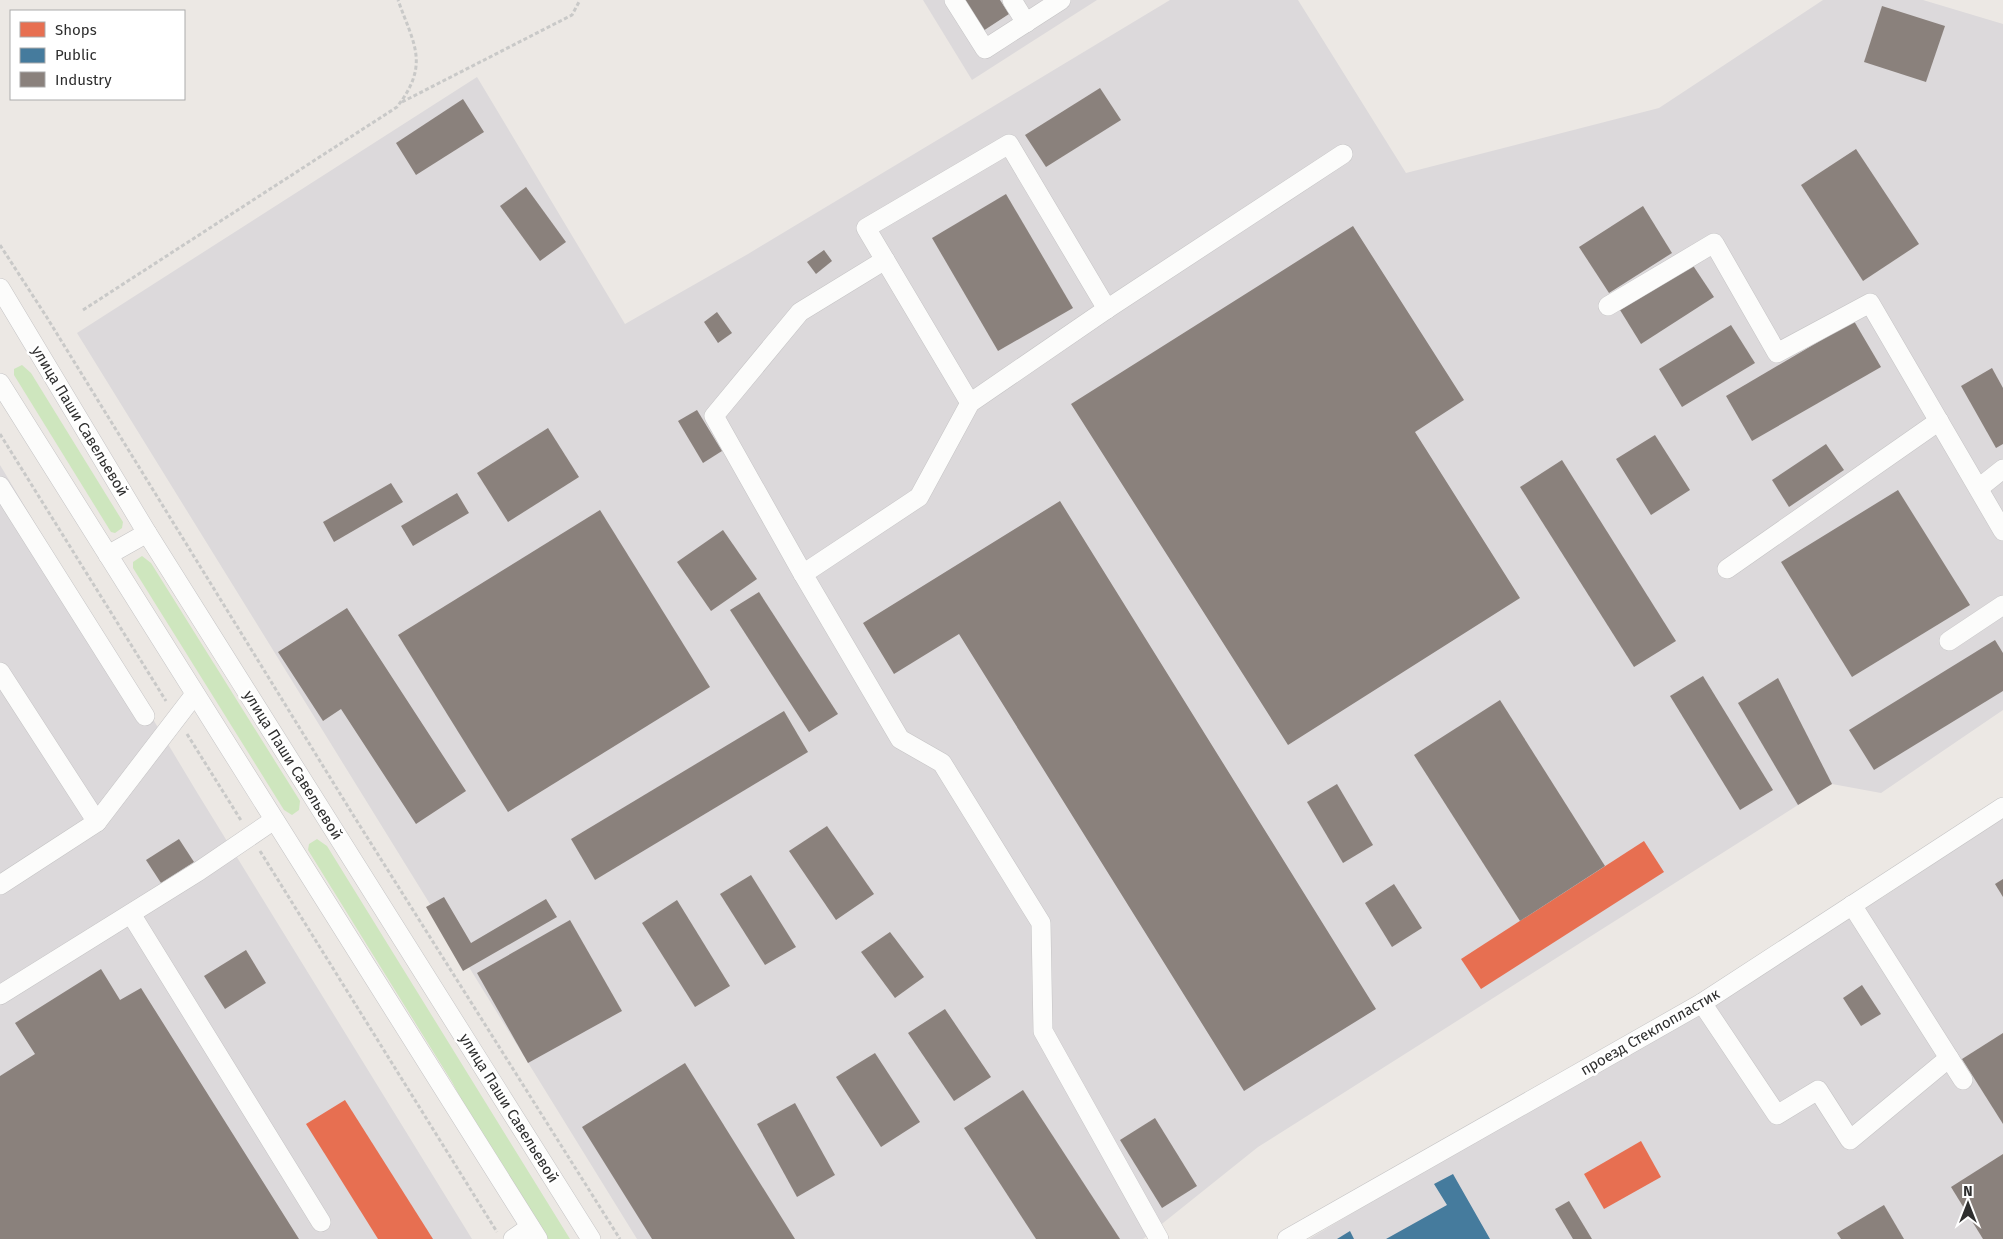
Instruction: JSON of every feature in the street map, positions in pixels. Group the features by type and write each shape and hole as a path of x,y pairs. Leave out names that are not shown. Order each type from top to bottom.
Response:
{"street":[{"path":"954,0 985,49 1061,0"},
{"path":"1012,0 1026,23"},
{"path":"970,403 866,228 1009,144 1107,309"},
{"path":"803,574 919,498 970,403 1107,309 1343,154"},
{"path":"1608,306 1714,243 1777,353 1870,304 2003,531"},
{"path":"885,260 800,312 714,416 803,574 900,739 942,763 1041,923 1042,1031 1159,1239"},
{"name":"улица Паши Савельевой","path":"0,288 147,533 591,1239"},
{"path":"0,383 534,1233 512,1239"},
{"path":"1726,569 1939,421"},
{"path":"1979,488 2003,469"},
{"path":"0,486 145,716"},
{"path":"108,555 147,533"},
{"path":"1949,641 2003,605"},
{"path":"0,672 97,822"},
{"path":"0,885 97,822 195,694"},
{"name":"проезд Стеклопластик","path":"1287,1239 1311,1233 1702,1003 2003,807"},
{"path":"0,996 199,871 274,820"},
{"path":"1852,906 1962,1080"},
{"path":"131,914 321,1222"},
{"path":"1702,1003 1777,1115 1818,1090 1850,1140 1949,1058"}],"path":[{"path":"83,310 397,107 409,91 417,69 416,52 398,0"},
{"path":"401,102 572,15 580,0"},
{"path":"0,244 360,825 620,1239"}],"shaded area":[{"path":"923,0 1097,0 972,80"},
{"path":"1170,0 1298,0 1406,173 1659,108 1823,0 1923,0 2003,24 2003,710 1881,793 1832,784 1258,1147 1143,1239 637,1239 77,333 477,77 625,324 748,254"},
{"path":"0,465 198,794 472,1239 0,1239"},
{"path":"2003,817 2003,1239 1309,1239 1885,896"}],"green space":[{"path":"22,365 31,373 123,522 122,528 115,533 111,532 14,375 14,369"},
{"path":"142,556 151,563 300,801 299,810 292,815 284,810 133,568 133,562"},
{"path":"317,839 327,846 570,1239 542,1239 530,1227 452,1082 308,850 309,844"}],"building: Shops":[{"path":"1644,841 1664,872 1481,989 1461,959"},
{"path":"345,1100 433,1239 378,1239 306,1124"},
{"path":"1641,1141 1661,1177 1604,1209 1584,1174"}],"building: Public":[{"path":"1453,1174 1490,1239 1386,1239 1447,1205 1434,1184"},
{"path":"1350,1231 1354,1239 1337,1239"}],"building: Industry":[{"path":"963,0 1000,0 1009,14 983,31"},
{"path":"1882,6 1945,26 1926,82 1864,62"},
{"path":"1100,88 1121,120 1046,167 1025,135"},
{"path":"463,99 484,132 416,175 396,143"},
{"path":"1856,149 1919,244 1863,281 1801,185"},
{"path":"526,187 566,242 540,261 500,206"},
{"path":"1006,194 1073,308 998,351 932,238"},
{"path":"1643,206 1672,253 1609,293 1579,247"},
{"path":"1353,226 1464,400 1415,432 1520,598 1288,745 1071,404"},
{"path":"824,250 832,261 816,274 807,262"},
{"path":"1692,264 1714,297 1641,344 1620,310"},
{"path":"717,312 732,333 718,343 704,322"},
{"path":"1854,321 1881,367 1752,441 1726,396"},
{"path":"1731,325 1755,363 1682,407 1659,369"},
{"path":"1992,368 2003,388 2003,444 1996,448 1961,386"},
{"path":"697,410 722,451 703,463 678,421"},
{"path":"548,428 579,477 508,522 477,473"},
{"path":"1655,435 1690,490 1651,515 1616,459"},
{"path":"1826,444 1844,470 1789,507 1772,480"},
{"path":"1562,460 1676,641 1634,667 1520,487"},
{"path":"391,483 403,502 334,542 323,522"},
{"path":"1898,490 1970,605 1852,677 1781,562"},
{"path":"457,493 469,513 413,546 401,526"},
{"path":"1060,501 1376,1009 1244,1091 959,634 894,674 863,623"},
{"path":"600,510 710,687 508,812 398,635"},
{"path":"723,530 757,579 711,611 677,562"},
{"path":"759,592 838,714 809,732 730,610"},
{"path":"347,608 466,791 416,824 341,709 323,721 278,652"},
{"path":"1995,640 2003,653 2003,691 1874,770 1849,730"},
{"path":"1703,676 1773,790 1740,810 1670,696"},
{"path":"1778,678 1832,784 1798,805 1738,703"},
{"path":"1500,700 1605,866 1520,921 1414,755"},
{"path":"784,711 808,752 595,880 571,839"},
{"path":"1337,784 1373,845 1343,863 1307,802"},
{"path":"827,826 874,894 836,920 789,851"},
{"path":"179,839 194,862 161,883 146,860"},
{"path":"751,875 796,947 765,965 720,894"},
{"path":"2003,879 2003,897 1995,884"},
{"path":"1394,884 1422,928 1392,947 1365,903"},
{"path":"444,897 471,943 546,899 557,917 463,971 426,907"},
{"path":"677,900 730,986 695,1007 642,923"},
{"path":"570,920 622,1011 528,1063 477,973"},
{"path":"890,932 924,977 895,998 861,952"},
{"path":"246,950 266,983 225,1009 204,976"},
{"path":"101,969 120,1000 141,988 299,1239 0,1239 0,1076 35,1054 15,1023"},
{"path":"1862,985 1881,1014 1861,1026 1843,998"},
{"path":"945,1009 991,1077 954,1101 908,1033"},
{"path":"2003,1033 2003,1124 1962,1059"},
{"path":"875,1053 920,1122 881,1147 836,1077"},
{"path":"685,1063 795,1239 652,1239 582,1127"},
{"path":"1023,1090 1120,1239 1036,1239 964,1128"},
{"path":"795,1103 835,1175 797,1197 757,1124"},
{"path":"1155,1118 1197,1186 1162,1208 1120,1140"},
{"path":"2003,1154 2003,1239 1983,1239 1951,1187"},
{"path":"1569,1201 1592,1239 1573,1239 1555,1209"},
{"path":"1884,1205 1904,1239 1841,1239 1837,1233"}]}
